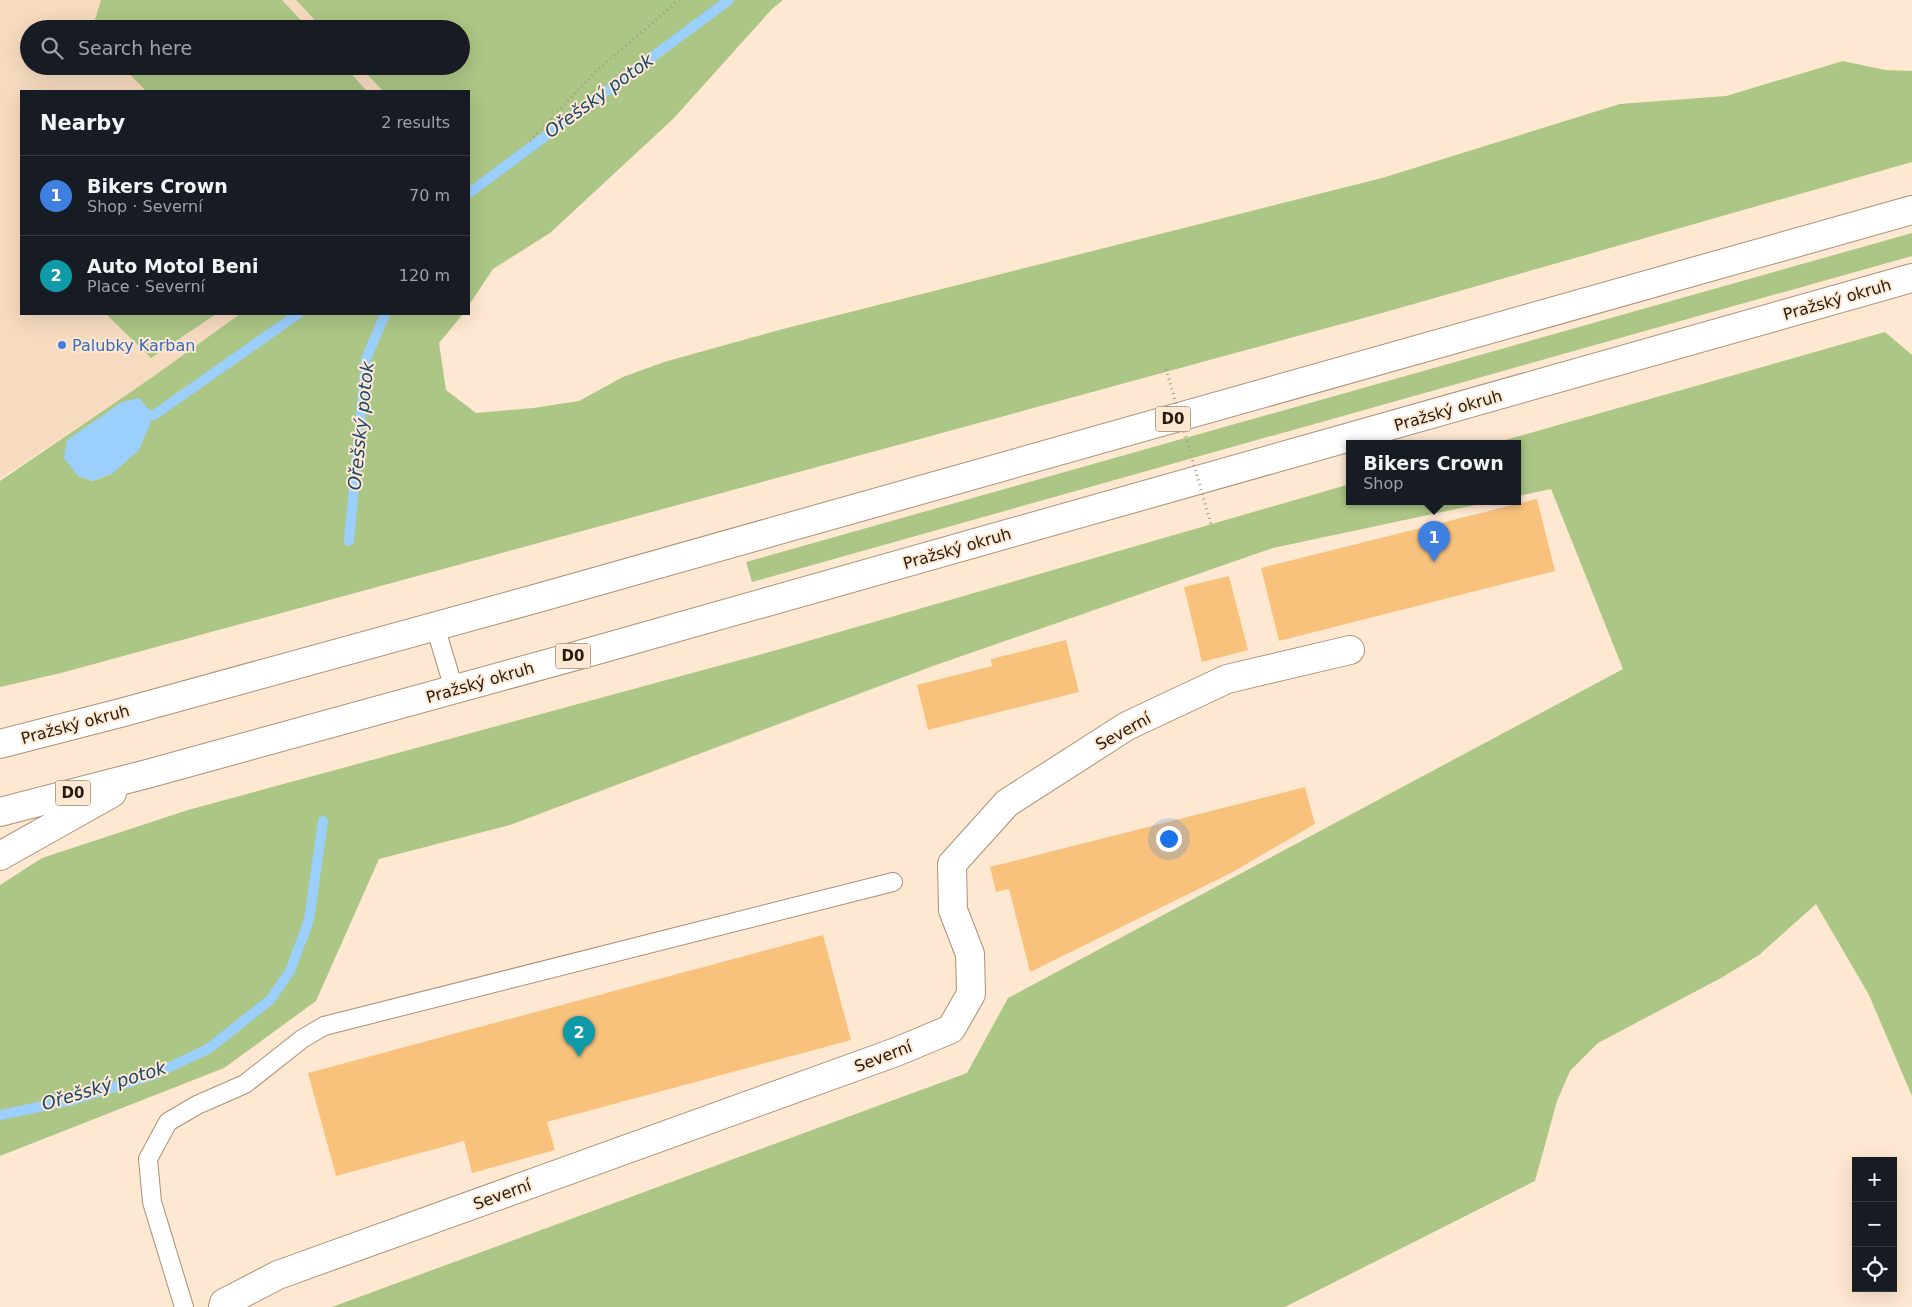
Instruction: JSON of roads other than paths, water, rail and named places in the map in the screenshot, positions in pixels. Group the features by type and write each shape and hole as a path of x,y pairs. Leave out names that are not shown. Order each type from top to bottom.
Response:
{"main road":[{"name":"Pražský okruh","path":"0,744 435,626 1912,210"},
{"name":"Pražský okruh","path":"0,812 454,690 1912,278"},
{"name":"Severní","path":"222,1307 224,1303 278,1275 896,1052 951,1029 971,994 970,954 953,910 952,864 1007,803 1127,726 1227,679 1350,650"},
{"path":"0,856 146,774"}],"lane":[{"path":"435,626 454,690"},
{"path":"184,1307 152,1202 148,1159 168,1122 197,1105 245,1084 302,1039 324,1026 893,882"}],"water":[{"path":"139,398 154,415 139,450 113,473 93,481 78,476 64,458 67,440 122,402"}],"waterway":[{"name":"Ořešský potok","path":"470,192 729,0"},
{"path":"154,415 297,315"},
{"name":"Ořešský potok","path":"349,541 366,359 385,315"},
{"name":"Ořešský potok","path":"0,1115 73,1100 153,1075 208,1049 270,1000 290,971 309,920 323,821"}],"place":[{"name":"Palubky Karban","path":"62,345"},
{"name":"Bikers Crown","path":"1434,562"},
{"name":"Auto Motol Beni","path":"579,1057"}]}
